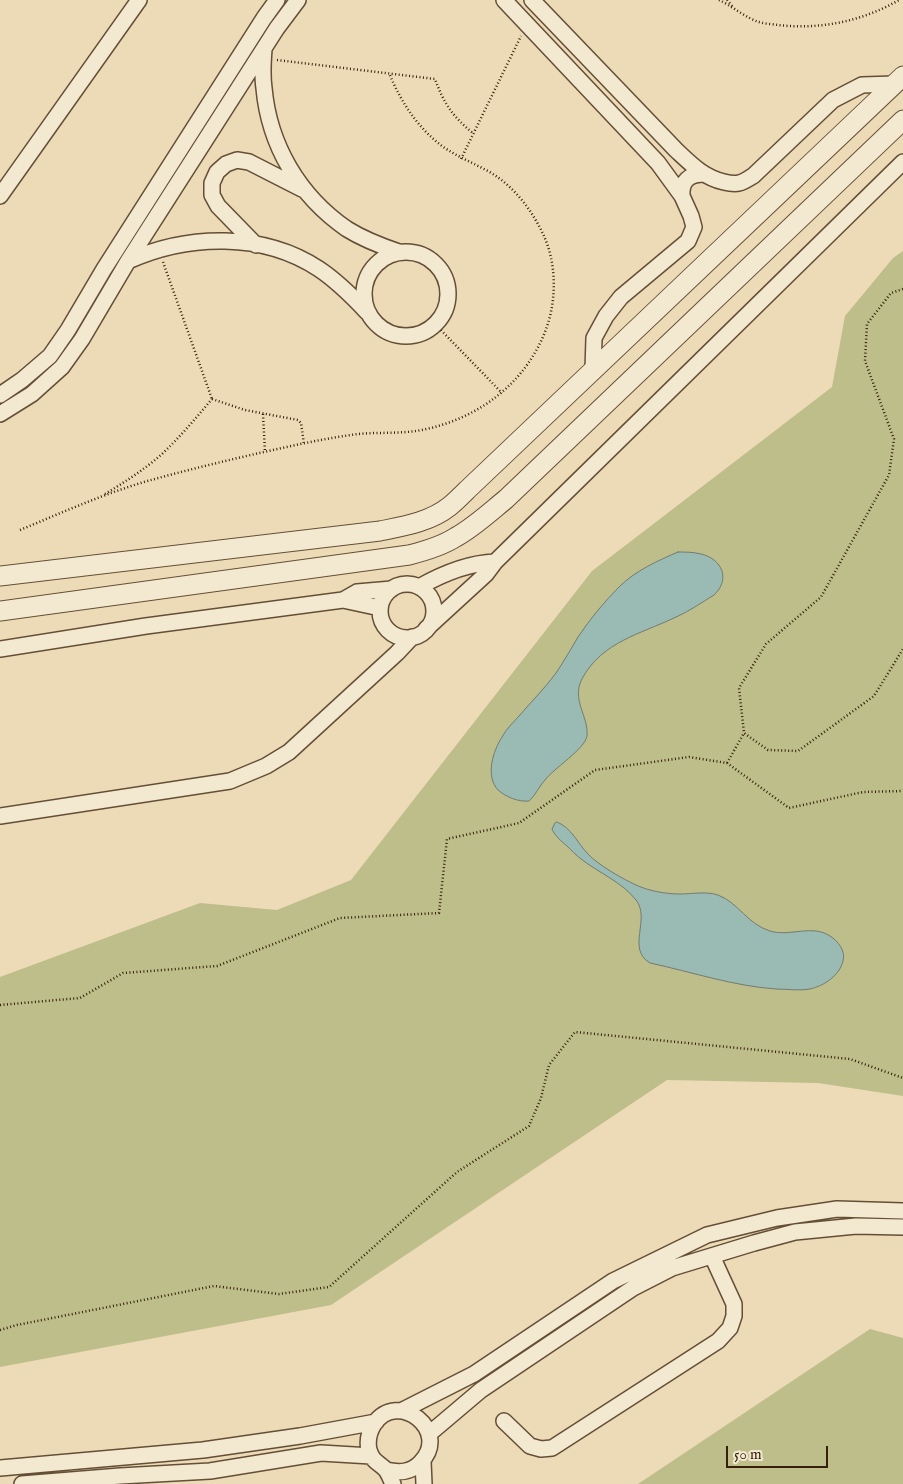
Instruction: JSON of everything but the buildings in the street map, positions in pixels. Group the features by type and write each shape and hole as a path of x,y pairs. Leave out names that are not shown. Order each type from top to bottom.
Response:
{"street":[{"path":"0,196 139,0"},
{"path":"0,395 22,380 50,356 248,44 278,0"},
{"path":"0,414 32,394 62,367 82,339 128,261 298,0"},
{"path":"504,0 658,163 682,196 694,228 688,241 621,297 606,316 594,338 594,370"},
{"path":"532,0 676,150 704,174 715,179 738,184 753,176 833,100 862,85 899,80"},
{"path":"264,54 264,87 268,115 276,142 289,168 305,191 325,212 348,229 373,243 399,252"},
{"path":"0,576 380,532 428,519 449,507 899,80"},
{"path":"0,611 408,555 455,538 468,530 506,499 899,123 874,104"},
{"path":"658,163 664,164 669,162 676,154 676,150"},
{"path":"256,244 218,206 212,195 212,183 217,172 226,164 237,160 249,162 305,191"},
{"path":"392,588 382,600 380,608 380,617 384,625 392,633 404,637 420,634 486,574 495,562 903,162"},
{"path":"682,196 683,184 686,179 691,176 704,174"},
{"path":"128,261 159,249 191,242 224,241 256,244 288,254 318,268 344,288 375,322 386,331 398,336 412,336 425,332 436,324 444,314 448,301 448,288 444,275 436,264 426,256 413,252 399,252 387,256 377,264 365,286 367,312"},
{"path":"419,587 436,577 479,563 495,562"},
{"path":"343,600 357,592 411,584 426,592 431,599 433,614 431,622 426,629"},
{"path":"0,649 146,626 343,600 380,608"},
{"path":"383,665 392,633"},
{"path":"0,816 230,781 244,776 266,766 289,752 412,637"},
{"path":"401,1411 474,1374 613,1281 707,1235 777,1218 837,1209 903,1211"},
{"path":"429,1434 481,1390 633,1288 672,1268 796,1232 856,1226 903,1227"},
{"path":"504,1421 530,1446 541,1449 552,1448 718,1341 730,1328 734,1316 734,1304 712,1256"},
{"path":"401,1411 410,1413 425,1425 430,1443 428,1453 415,1468 406,1472 396,1472 386,1470 371,1456 368,1438 371,1429 383,1415 401,1411"},
{"path":"0,1468 204,1450 300,1436 376,1422"},
{"path":"22,1484 210,1471 321,1453 371,1456"},
{"path":"423,1461 424,1484"},
{"path":"386,1470 393,1484"}],"path":[{"path":"719,0 759,22 791,26 824,25 856,19 886,8 899,0"},
{"path":"727,0 734,8"},
{"path":"462,158 527,24"},
{"path":"264,54 435,79 449,110 460,123 474,134"},
{"path":"20,530 100,497 143,482 304,444 359,434 421,431 450,423 478,411 523,372 539,348 549,321 554,292 552,263 544,235 530,210 511,188 488,170 442,146 420,125 410,114 398,94 389,73"},
{"path":"159,249 212,399"},
{"path":"727,763 744,733 739,688 766,644 821,596 889,475 894,439 864,361 866,333 867,324 891,293 903,289"},
{"path":"436,324 502,392"},
{"path":"212,399 263,414 298,420 301,423 304,444"},
{"path":"100,497 132,478 161,454 188,428 212,399"},
{"path":"263,414 265,452"},
{"path":"744,733 768,750 798,751 874,696 903,649"},
{"path":"0,1005 80,998 123,973 217,966 340,918 438,913 448,839 518,823 594,770 689,757 727,763 788,808 863,792 903,791"},
{"path":"0,1330 17,1324 214,1286 279,1294 329,1287 457,1172 529,1126 541,1098 549,1065 575,1032 850,1059 903,1078"}],"green space":[{"path":"903,251 903,1096 818,1083 667,1080 331,1305 0,1367 0,977 200,903 277,910 351,880 592,571 832,387 845,316 893,258"},
{"path":"870,1329 903,1338 903,1484 638,1484"}],"water":[{"path":"678,552 701,554 714,560 722,570 722,583 719,589 714,595 689,610 623,640 601,655 583,677 578,693 587,729 587,736 581,747 549,775 529,801 516,800 501,793 494,784 491,771 493,756 506,731 552,679 578,637 613,593 639,571"},
{"path":"557,822 567,828 588,854 598,863 641,887 669,893 718,895 732,903 755,924 770,931 785,933 816,931 830,936 838,943 844,957 839,971 826,983 810,989 798,990 744,985 650,963 643,957 640,950 641,916 636,900 624,888 581,859 560,840 552,829"}]}
